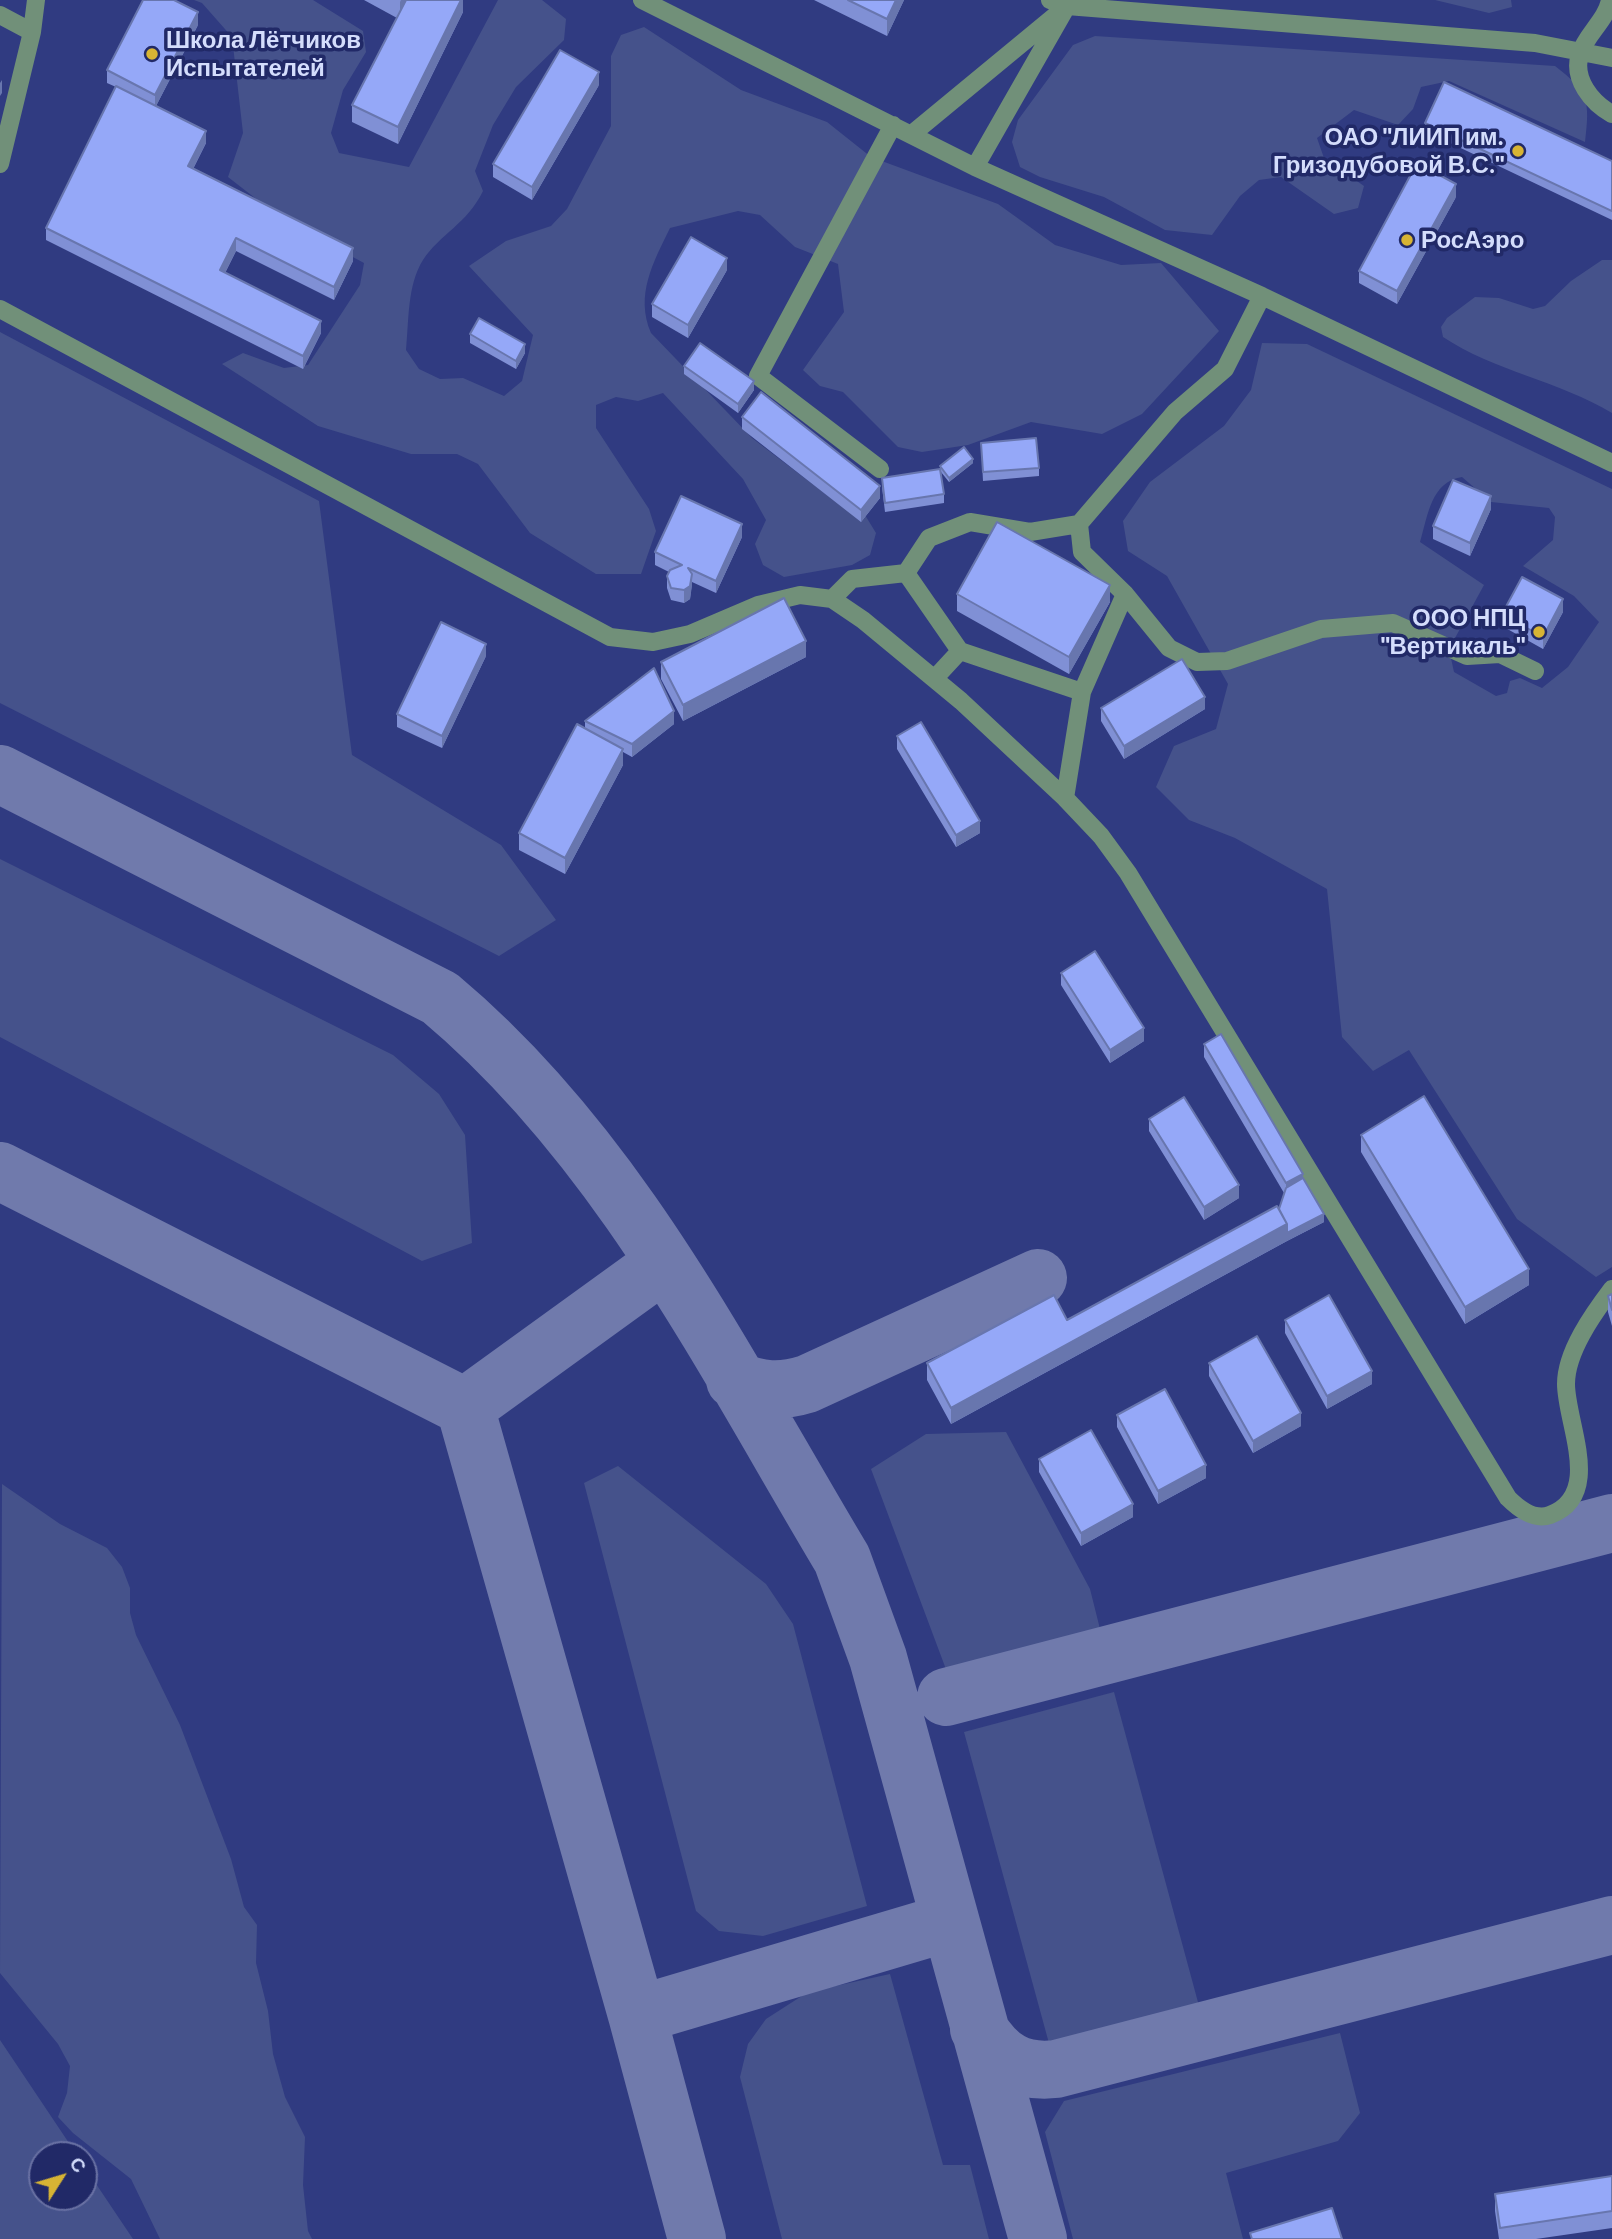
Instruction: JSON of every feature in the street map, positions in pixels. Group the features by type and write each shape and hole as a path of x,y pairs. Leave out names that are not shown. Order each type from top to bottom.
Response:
{"lane":[{"path":"0,164 32,32 36,0"},
{"path":"642,0 975,167 1262,296 1612,463"},
{"path":"1610,0 1607,13 1580,53 1579,73 1598,105 1612,114"},
{"path":"912,134 1059,3 1535,43 1612,58"},
{"path":"975,167 1059,3"},
{"path":"0,15 32,32"},
{"path":"880,469 758,376 893,125"},
{"path":"906,573 929,538 970,522 1030,532 1079,524 1175,412 1225,369 1262,296"},
{"path":"0,309 610,637 653,642 690,634 758,605 800,595 832,599 935,678 1065,798 1101,836 1128,873 1508,1498 1531,1515 1548,1516 1574,1497 1578,1482 1576,1440 1566,1384 1573,1352 1612,1289"},
{"path":"1079,524 1082,552 1125,594 1169,648 1197,662 1227,661 1321,629 1393,623 1466,656 1500,654 1535,671"},
{"path":"832,599 852,579 906,573"},
{"path":"906,573 960,651 1082,692"},
{"path":"1065,798 1082,692 1125,594"},
{"path":"935,678 960,651"}],"shaded area":[{"path":"0,0 1612,0 1612,2239 0,2239"},
{"path":"194,0 313,0 363,31 366,52 343,90 331,133 339,153 409,167 498,0 542,0 566,19 564,40 516,87 493,125 475,171 483,191 477,202 430,251 414,281 406,350 419,369 440,379 463,378 504,396 522,381 533,335 469,266 506,241 551,226 567,209 611,126 611,56 621,35 644,27 741,90 827,122 871,157 998,204 1055,245 1121,265 1161,263 1219,331 1142,414 1102,434 1031,422 968,445 922,452 898,447 843,392 820,386 803,370 844,312 838,264 795,247 760,215 738,211 670,228 652,267 645,292 651,333 752,438 844,508 865,515 876,533 870,555 852,565 784,577 763,565 755,544 766,520 743,479 663,393 638,401 616,397 596,405 596,428 649,509 656,531 641,574 596,574 530,533 478,464 457,454 411,454 318,426 222,364 243,353 284,368 308,365 360,285 364,263 282,219 228,177 243,133 232,37 202,3"},
{"path":"1435,0 1511,0 1512,7 1489,13"},
{"path":"1095,36 1555,66 1575,83 1585,98 1585,142 1449,81 1421,87 1413,109 1398,125 1354,110 1317,138 1324,158 1364,186 1358,208 1334,214 1281,177 1259,180 1240,196 1212,235 1165,230 1104,197 1040,177 1020,167 1012,142 1018,120 1073,45"},
{"path":"1602,260 1612,260 1612,413 1570,392 1483,359 1443,337 1441,327 1447,318 1475,297 1499,298 1533,309 1545,306 1571,281"},
{"path":"0,332 319,501 352,755 501,845 556,920 499,956 0,703"},
{"path":"1262,343 1307,344 1612,489 1612,1267 1596,1277 1517,1219 1409,1050 1373,1071 1342,1037 1327,889 1235,838 1189,820 1156,787 1174,746 1216,729 1228,684 1167,576 1128,551 1123,521 1150,482 1224,426 1251,390","holes":["1462,477 1491,502 1549,508 1555,517 1553,540 1523,566 1574,596 1599,622 1568,667 1542,688 1520,678 1510,681 1507,693 1496,696 1454,672 1449,649 1484,585 1420,542 1432,501 1443,485"]},
{"path":"0,859 393,1055 439,1094 465,1135 472,1243 422,1261 0,1037"},
{"path":"1006,1432 1090,1589 1105,1649 953,1688 871,1469 926,1434"},
{"path":"618,1466 766,1584 793,1624 867,1906 763,1936 719,1931 696,1911 584,1483"},
{"path":"2,1484 60,1524 107,1548 122,1567 130,1588 130,1613 136,1635 180,1725 231,1859 244,1907 257,1925 256,1963 268,2011 273,2054 285,2097 305,2137 303,2185 308,2231 312,2239 160,2239 131,2179 98,2153 98,2141 83,2141 58,2117 67,2093 70,2066 58,2044 0,1973"},
{"path":"1114,1692 1202,2017 1053,2058 964,1732"},
{"path":"890,1974 943,2165 970,2165 989,2239 782,2239 740,2077 748,2044 766,2019 808,1992"},
{"path":"1340,2033 1360,2113 1338,2141 1226,2173 1243,2239 1073,2239 1045,2132 1064,2101"},
{"path":"0,2040 68,2141 28,2141 28,2211 98,2211 98,2187 133,2239 0,2239"}],"building":[{"name":"Школа Лётчиков Испытателей","path":"143,0 174,0 198,12 155,95 107,70"},
{"path":"406,0 461,0 398,127 352,105"},
{"path":"848,0 896,0 887,19"},
{"path":"560,50 599,72 532,187 493,164"},
{"name":"ОАО \"ЛИИП им. Гризодубовой В.С.\"","path":"1444,82 1612,161 1612,211 1425,123"},
{"path":"116,86 206,131 188,166 353,248 334,287 236,238 220,270 321,321 303,356 46,228"},
{"name":"РосАэро","path":"1417,163 1456,184 1397,291 1359,271"},
{"path":"691,237 727,258 688,325 652,304"},
{"path":"479,318 525,344 516,361 470,334"},
{"path":"700,343 754,381 738,404 684,366"},
{"path":"761,392 880,486 861,510 742,417"},
{"path":"1036,438 1039,468 983,472 981,443"},
{"path":"964,447 973,459 949,478 940,466"},
{"path":"940,469 944,494 885,503 882,478"},
{"path":"1453,480 1491,496 1470,543 1433,526"},
{"path":"681,496 742,524 716,581 688,568 692,574 690,586 684,590 671,588 667,576 670,570 682,565 655,552"},
{"path":"997,522 1110,585 1069,657 957,594"},
{"path":"1522,577 1563,599 1543,637 1502,614"},
{"path":"784,598 806,641 683,705 661,662"},
{"path":"441,622 486,644 442,736 397,714"},
{"path":"1182,659 1205,697 1124,746 1101,708"},
{"path":"654,668 674,711 632,744 585,721"},
{"path":"921,722 980,821 956,835 897,736"},
{"path":"577,724 623,749 565,858 519,833"},
{"path":"1095,951 1144,1028 1110,1050 1061,973"},
{"path":"1221,1034 1303,1174 1286,1183 1204,1044"},
{"path":"1424,1096 1529,1269 1465,1307 1361,1135"},
{"path":"1184,1097 1239,1185 1204,1207 1149,1119"},
{"path":"1303,1178 1324,1214 1287,1233 1287,1224 1279,1209 1286,1188"},
{"path":"1277,1206 1287,1224 951,1408 927,1363 1054,1295 1067,1320"},
{"path":"1612,1294 1612,1310 1608,1296"},
{"path":"1329,1295 1372,1371 1327,1396 1285,1320"},
{"path":"1257,1336 1301,1413 1253,1441 1209,1363"},
{"path":"1165,1389 1206,1465 1158,1491 1117,1415"},
{"path":"1091,1430 1133,1504 1081,1533 1039,1459"},
{"path":"1612,2176 1612,2211 1500,2228 1495,2194"},
{"path":"1332,2208 1342,2239 1252,2239 1250,2233"}],"taxiway":[{"path":"0,774 440,998 504,1057 562,1121 615,1189 710,1334 842,1559 878,1658 1038,2239"},
{"path":"0,1171 465,1407 637,2015 950,1922"},
{"path":"465,1407 664,1263"},
{"path":"735,1380 771,1389 807,1384 1038,1278"},
{"path":"946,1697 1612,1523"},
{"path":"979,2029 994,2048 1011,2062 1031,2069 1056,2069 1612,1925"},
{"path":"637,2015 697,2239"}],"place":[{"name":"Школа Лётчиков Испытателей","path":"152,54"},
{"name":"ОАО \"ЛИИП им. Гризодубовой В.С.\"","path":"1518,151"},
{"name":"РосАэро","path":"1407,240"},
{"name":"ООО НПЦ \"Вертикаль\"","path":"1539,632"}]}
